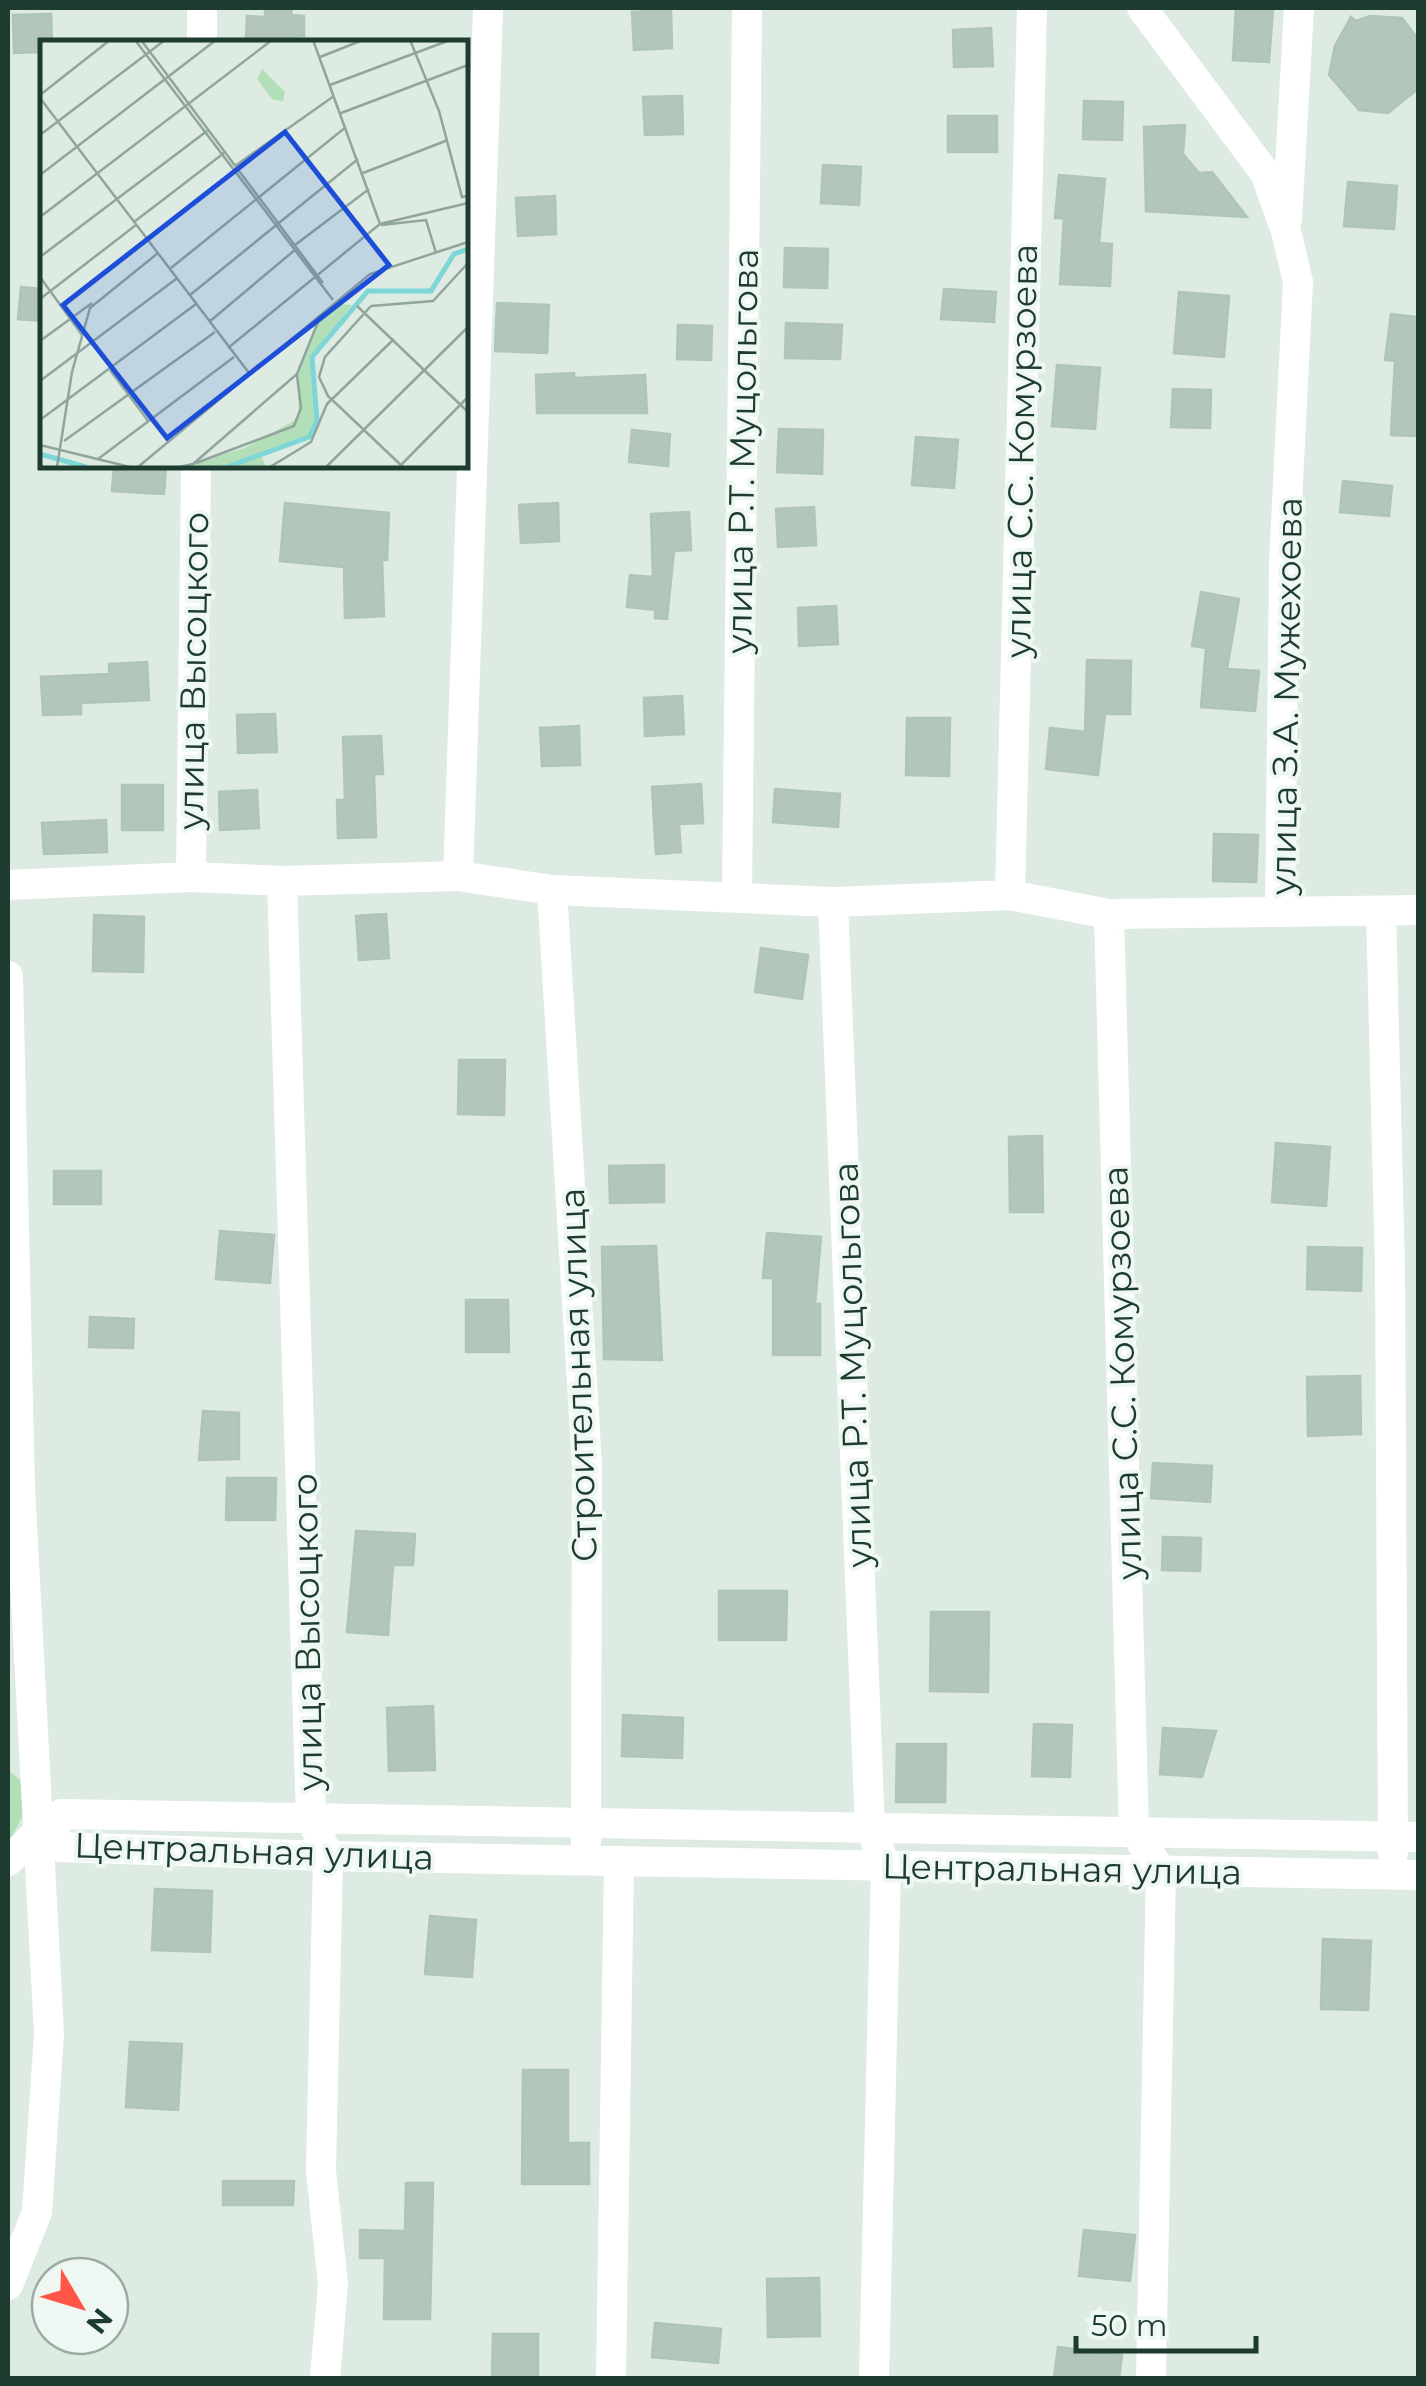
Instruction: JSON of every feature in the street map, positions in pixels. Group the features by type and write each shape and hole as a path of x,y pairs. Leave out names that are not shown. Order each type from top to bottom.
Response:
{"street":[{"path":"202,8 202,40"},
{"path":"458,876 488,8"},
{"name":"улица Р.Т. Муцольгова","path":"737,895 747,8"},
{"name":"улица С.С. Комурзоева","path":"1010,895 1032,8"},
{"name":"улица З.А. Мужехоева","path":"1142,8 1265,173 1286,231 1298,282 1284,563 1280,910 1418,910"},
{"path":"1286,231 1299,8"},
{"name":"улица Высоцкого","path":"191,878 196,468"},
{"path":"8,885 191,878 282,881 458,876 552,890 834,902 1010,895 1109,914 1280,910"},
{"name":"улица Высоцкого","path":"282,881 311,1818 328,1856 321,2170 333,2284 325,2378"},
{"name":"Строительная улица","path":"552,890 587,1464 586,1861"},
{"name":"улица Р.Т. Муцольгова","path":"834,902 870,1828"},
{"path":"1381,911 1406,1874"},
{"name":"улица С.С. Комурзоева","path":"1109,914 1134,1832"},
{"path":"8,976 30,1690 46,1830 48,2034 38,2212 8,2285"},
{"path":"8,1643 30,1690"},
{"name":"Центральная улица","path":"1406,1837 61,1814 46,1830 59,1847 328,1856 1406,1874"},
{"path":"870,1828 886,1866 874,2378"},
{"path":"8,1861 46,1830"},
{"path":"1134,1832 1161,1870 1151,2378"},
{"path":"611,2378 619,1861"}],"green space":[{"path":"8,1770 25,1784 25,1811 8,1845"}],"building":[{"path":"265,8 292,8 291,15 304,16 304,36 298,36 298,40 246,38 247,16 265,17"},
{"path":"1236,8 1273,9 1269,62 1233,60"},
{"path":"671,10 672,48 634,50 632,12"},
{"path":"51,14 52,40 40,40 40,52 14,53 13,15"},
{"path":"1370,16 1402,18 1418,39 1418,89 1388,113 1359,110 1329,75 1335,46 1351,17 1356,21"},
{"path":"991,28 993,66 954,67 953,30"},
{"path":"682,96 683,134 645,135 643,97"},
{"path":"1084,101 1123,102 1122,140 1083,139"},
{"path":"948,116 997,116 997,152 948,152"},
{"path":"1185,125 1183,154 1199,173 1212,172 1247,217 1146,211 1144,127"},
{"path":"823,165 861,167 859,205 821,203"},
{"path":"1059,175 1105,179 1099,243 1112,244 1110,286 1060,284 1064,218 1055,218"},
{"path":"1348,182 1397,186 1394,229 1344,226"},
{"path":"555,196 556,234 518,236 516,198"},
{"path":"785,248 828,249 827,288 784,287"},
{"path":"21,287 40,289 40,321 18,319"},
{"path":"944,289 996,292 994,322 941,319"},
{"path":"1179,292 1229,296 1224,357 1174,353"},
{"path":"497,303 549,305 547,353 495,351"},
{"path":"1391,314 1418,317 1418,436 1391,435 1395,361 1385,360"},
{"path":"786,323 842,325 840,359 785,358"},
{"path":"678,325 712,326 711,360 677,359"},
{"path":"1057,365 1100,368 1095,429 1052,426"},
{"path":"574,373 574,378 645,375 647,413 537,413 536,375"},
{"path":"1173,389 1211,390 1210,428 1171,427"},
{"path":"779,429 823,430 822,474 777,472"},
{"path":"632,430 670,434 668,466 629,462"},
{"path":"916,437 958,440 954,488 912,485"},
{"path":"114,468 166,468 164,494 112,491"},
{"path":"1343,481 1392,486 1389,516 1340,512"},
{"path":"285,503 389,513 387,560 382,560 384,616 345,618 344,567 280,561"},
{"path":"558,503 559,541 521,543 519,505"},
{"path":"814,507 816,545 778,547 776,509"},
{"path":"689,512 691,550 674,551 667,619 655,618 655,610 627,607 630,575 653,577 651,514"},
{"path":"1201,592 1239,599 1227,669 1259,671 1255,711 1201,707 1206,648 1192,646"},
{"path":"836,606 838,644 799,646 798,608"},
{"path":"1087,660 1131,661 1130,714 1105,714 1098,775 1046,769 1050,728 1085,732"},
{"path":"147,662 149,700 81,703 81,714 43,715 41,677 109,674 109,664"},
{"path":"682,696 684,734 645,736 644,698"},
{"path":"275,714 277,752 238,753 237,715"},
{"path":"907,718 950,718 949,776 906,775"},
{"path":"579,726 580,765 542,766 540,728"},
{"path":"381,736 383,774 374,774 376,837 338,838 337,800 345,800 343,737"},
{"path":"701,784 703,823 679,824 681,852 656,854 652,787"},
{"path":"122,785 163,785 163,830 122,830"},
{"path":"775,789 840,794 838,827 773,822"},
{"path":"257,790 259,828 220,830 219,792"},
{"path":"106,820 107,852 44,854 42,823"},
{"path":"1214,834 1258,835 1256,882 1213,881"},
{"path":"386,914 389,958 359,960 356,916"},
{"path":"94,915 144,917 143,972 93,971"},
{"path":"761,948 808,955 802,999 755,992"},
{"path":"459,1060 505,1060 504,1115 458,1114"},
{"path":"1042,1136 1043,1212 1010,1212 1009,1137"},
{"path":"1276,1143 1330,1147 1326,1206 1272,1202"},
{"path":"664,1165 664,1202 610,1203 609,1166"},
{"path":"54,1171 101,1171 101,1204 54,1204"},
{"path":"220,1231 274,1235 270,1283 216,1279"},
{"path":"767,1233 821,1237 815,1304 820,1304 820,1355 773,1355 773,1278 763,1278"},
{"path":"656,1246 662,1360 604,1359 602,1247"},
{"path":"1308,1247 1362,1248 1361,1291 1307,1289"},
{"path":"466,1300 508,1300 509,1352 466,1352"},
{"path":"90,1317 134,1319 133,1348 89,1347"},
{"path":"1360,1376 1361,1434 1308,1436 1307,1377"},
{"path":"203,1411 239,1413 239,1459 199,1460"},
{"path":"1153,1463 1212,1466 1210,1502 1151,1498"},
{"path":"227,1478 276,1478 275,1520 226,1520"},
{"path":"356,1531 415,1534 413,1565 393,1565 388,1635 347,1632"},
{"path":"1163,1537 1201,1538 1200,1571 1162,1570"},
{"path":"719,1591 787,1591 786,1640 719,1640"},
{"path":"931,1612 989,1612 988,1692 930,1691"},
{"path":"433,1706 435,1770 389,1771 387,1708"},
{"path":"623,1715 683,1718 682,1758 622,1756"},
{"path":"1034,1724 1072,1725 1070,1777 1032,1776"},
{"path":"1163,1728 1216,1731 1202,1777 1160,1774"},
{"path":"897,1744 946,1744 945,1802 896,1802"},
{"path":"155,1889 212,1891 210,1952 152,1950"},
{"path":"430,1916 476,1920 472,1977 425,1974"},
{"path":"1323,1939 1371,1941 1368,2010 1321,2009"},
{"path":"130,2042 182,2044 178,2110 126,2107"},
{"path":"523,2070 568,2070 568,2143 589,2143 589,2184 522,2184"},
{"path":"223,2181 294,2181 293,2205 223,2205"},
{"path":"406,2183 433,2183 430,2319 384,2319 385,2258 360,2258 360,2230 405,2231"},
{"path":"1084,2230 1135,2235 1130,2281 1079,2276"},
{"path":"819,2278 820,2336 768,2337 767,2279"},
{"path":"655,2323 721,2329 718,2363 652,2357"},
{"path":"493,2334 538,2334 538,2377 492,2377"},
{"path":"1058,2347 1122,2355 1119,2378 1054,2378"}]}
